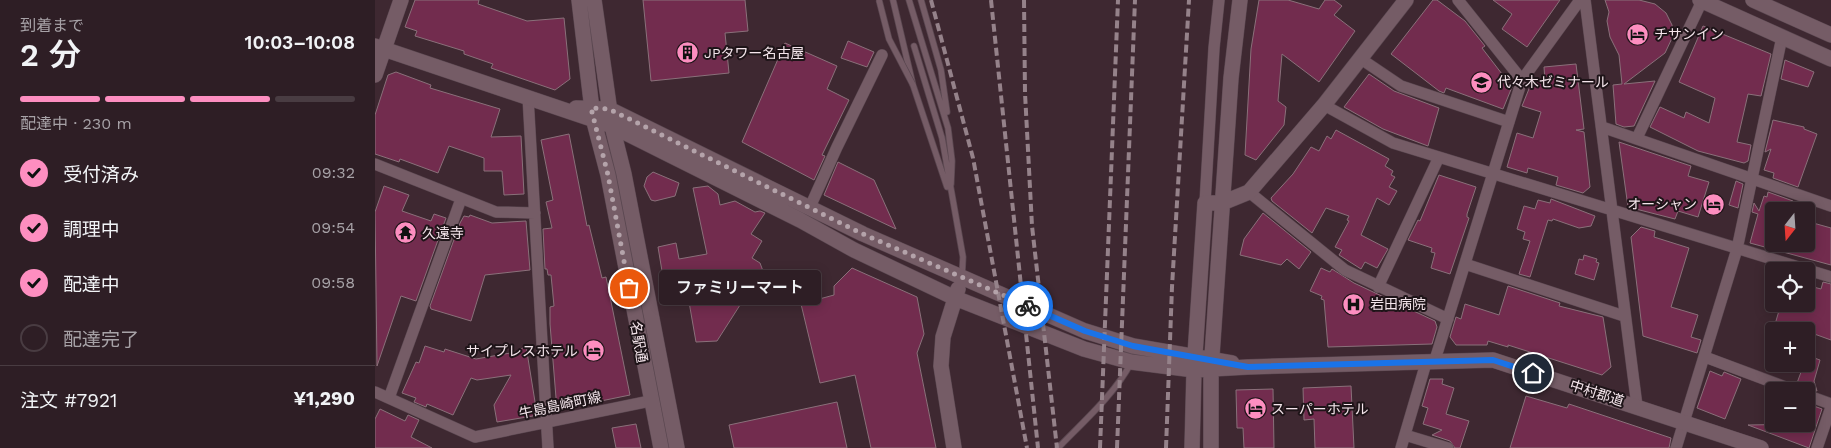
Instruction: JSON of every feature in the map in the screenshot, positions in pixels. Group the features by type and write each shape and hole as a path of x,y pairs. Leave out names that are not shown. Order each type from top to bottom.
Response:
{"street":[{"path":"375,75 380,47 401,0"},
{"name":"名駅通","path":"579,0 592,113 608,175 650,401 661,448"},
{"name":"名駅通","path":"594,0 612,126 624,174 677,448"},
{"path":"1192,448 1194,363 1214,48 1219,0"},
{"path":"1211,448 1211,365 1231,78 1240,0"},
{"path":"1205,203 1222,203 1249,192 1361,60 1406,0"},
{"path":"1458,0 1522,80"},
{"path":"1401,448 1430,363 1448,319 1522,80 1580,0"},
{"path":"1585,0 1614,211 1624,316 1637,406"},
{"path":"1637,138 1701,0 1782,38 1831,58"},
{"path":"1753,0 1831,36"},
{"path":"1676,448 1737,249 1782,38"},
{"path":"380,47 563,108 592,113 609,109 863,234 962,278 1085,331 1194,363"},
{"path":"810,207 882,55"},
{"path":"1361,60 1401,86 1509,122"},
{"path":"527,97 548,448"},
{"path":"1324,105 1393,143 1831,277"},
{"path":"592,113 612,126 800,220 854,250 955,298 1084,349 1131,362 1194,363"},
{"path":"1602,127 1753,177 1831,206"},
{"path":"1378,286 1439,157"},
{"path":"375,164 496,212 535,213"},
{"path":"1249,192 1345,270 1448,319"},
{"path":"389,398 461,199"},
{"path":"1465,264 1624,316"},
{"path":"954,448 941,366 943,338 962,278"},
{"path":"1705,357 1772,382"},
{"name":"中村郡道","path":"1194,363 1248,367 1493,360 1761,448"},
{"path":"375,392 475,437 469,448"},
{"path":"1815,399 1831,406 1817,448"},
{"name":"牛島島崎町線","path":"475,437 650,401"},
{"path":"1405,435 1448,448"}],"lane":[{"path":"879,0 889,39 913,86"},
{"path":"893,0 913,86 931,145 951,197"},
{"path":"909,0 915,14"},
{"path":"913,0 917,22 949,128"},
{"path":"921,0 941,70 952,161 951,197"},
{"path":"914,46 942,138 963,257 962,278"},
{"path":"1058,448 1109,394 1125,375 1131,362"}],"building":[{"path":"415,0 479,0 478,4 527,21 564,18 570,79 555,90 491,68 493,64 464,54 464,51 415,36 417,31 405,27"},
{"name":"JPタワー名古屋","path":"643,0 745,0 748,31 725,33 729,73 651,81"},
{"path":"1259,0 1288,0 1319,9 1325,0 1334,0 1342,6 1334,15 1355,31 1319,82 1282,54 1278,101 1286,107 1284,125 1256,160 1245,155 1251,49"},
{"path":"1433,0 1437,0 1465,21 1485,46 1482,48 1512,87 1503,109 1446,88 1444,93 1439,91 1391,54"},
{"path":"1493,0 1560,0 1527,47 1502,29 1512,14"},
{"path":"1605,0 1639,0 1655,4 1666,13 1672,25 1673,36 1665,53 1624,84 1655,81 1634,126 1624,127 1616,124 1613,85 1622,84 1619,55 1610,37 1607,21 1609,12"},
{"path":"1703,26 1771,54 1761,96 1748,94 1737,142 1751,145 1748,161 1744,163 1698,151 1650,127 1660,107 1684,118 1686,112 1709,123 1715,98 1679,82"},
{"path":"848,41 874,52 867,67 841,58"},
{"path":"785,43 837,66 827,89 849,100 822,155 825,156 814,180 742,142"},
{"path":"1785,60 1814,72 1808,87 1781,79"},
{"path":"1576,64 1584,129 1576,130 1584,132 1590,187 1583,193 1556,185 1558,177 1528,168 1527,173 1507,167 1517,133 1533,138 1541,112 1522,106 1531,84 1534,85 1537,78 1545,81 1544,67"},
{"path":"396,72 431,85 430,88 500,109 491,137 521,136 524,194 504,195 502,171 484,171 484,158 449,146 438,173 400,159 399,162 375,154 375,115 388,75"},
{"path":"1369,74 1394,91 1439,108 1428,146 1383,129 1344,107"},
{"path":"1773,120 1804,127 1804,129 1817,134 1798,187 1773,178 1774,173 1764,170 1771,149 1765,152"},
{"path":"1336,130 1389,159 1385,166 1393,171 1391,175 1395,177 1389,187 1397,191 1389,205 1377,198 1361,235 1388,249 1377,268 1365,262 1361,269 1339,255 1342,250 1335,247 1349,221 1347,220 1349,216 1326,208 1312,233 1272,201 1271,198 1293,174 1311,147 1319,151 1327,136 1331,139"},
{"path":"569,134 587,226 589,225 602,278 606,277 630,395 557,410 550,324 550,307 554,306 551,275 548,275 547,269 545,269 543,229 552,228 546,202 553,200 541,140"},
{"path":"1619,142 1691,166 1688,176 1709,182 1698,217 1678,211 1675,219 1628,207"},
{"path":"838,162 874,180 896,229 824,195"},
{"path":"653,172 679,183 675,196 655,201 651,200 644,186 647,177"},
{"path":"1439,175 1476,187 1467,214 1469,218 1450,274 1431,268 1435,253 1431,252 1432,248 1408,240 1418,220 1420,221"},
{"path":"1736,181 1743,184 1738,208 1729,205"},
{"path":"384,186 409,195 402,211 431,221 434,214 446,218 416,301 401,296 377,366 375,212"},
{"path":"708,186 718,194 720,205 735,201 755,212 765,213 751,234 762,241 752,258 760,263 766,279 760,281 760,289 749,291 717,341 696,342 685,279 664,283 658,247 676,243 679,259 707,254 693,188"},
{"path":"1768,192 1793,201 1765,202 1765,247 1750,243 1758,214 1752,212 1754,203 1759,211 1764,196 1767,197"},
{"path":"1551,199 1595,216 1591,226 1579,228 1553,219 1552,221 1548,220 1530,277 1519,274 1530,241 1523,239 1525,232 1517,229 1524,206 1535,209 1538,200 1550,203"},
{"path":"1263,213 1311,252 1299,269 1287,259 1281,265 1240,255 1244,239"},
{"path":"470,215 492,223 526,221 530,270 485,275 471,321 431,309 430,306 460,223 464,216 469,217"},
{"path":"1815,224 1831,228 1831,265 1783,252 1815,252"},
{"path":"1641,227 1655,231 1654,237 1689,248 1671,307 1698,315 1691,337 1701,340 1697,353 1643,336 1631,237"},
{"path":"1584,255 1597,259 1596,262 1599,263 1594,280 1575,274 1579,259 1583,260"},
{"path":"852,268 917,297 924,334 917,353 936,448 871,448 855,375 820,383 801,304 834,295 834,286"},
{"path":"1321,268 1330,272 1332,269 1354,283 1435,321 1437,327 1432,344 1328,347 1324,300 1321,299 1322,296 1310,291"},
{"path":"1823,282 1831,284 1831,340 1815,334 1815,322 1776,322 1779,312 1815,312 1815,287 1821,289"},
{"path":"1508,286 1560,303 1559,306 1603,317 1611,367 1602,375 1508,345 1508,347 1488,341 1487,345 1456,345 1450,337 1456,317 1461,319 1465,304 1499,315"},
{"path":"425,346 444,352 445,349 476,359 516,352 526,346 536,408 533,416 497,422 494,405 511,375 477,380 471,378 453,415 427,404 426,407 414,402 416,398 402,393 416,362 419,363"},
{"path":"1815,358 1820,360 1814,382 1797,382 1801,372 1815,372"},
{"path":"1710,371 1722,376 1724,372 1741,379 1725,419 1697,408"},
{"path":"1430,379 1443,379 1442,384 1454,388 1446,414 1469,421 1460,448 1455,448 1450,441 1432,435 1442,430 1423,424 1428,408 1422,406"},
{"path":"1351,386 1354,448 1315,448 1314,419 1304,420 1303,388"},
{"path":"1273,389 1274,448 1244,448 1243,428 1237,428 1236,390"},
{"path":"1526,396 1567,408 1569,404 1671,438 1669,448 1510,448"},
{"path":"837,402 847,448 734,448 729,425"},
{"path":"1815,406 1822,409 1815,430"},
{"path":"380,409 405,421 408,415 419,420 411,437 432,448 375,448 375,419"},
{"path":"636,424 641,448 616,448 612,428"},
{"path":"1748,425 1765,425 1765,431"},
{"path":"1767,432 1814,432 1809,448"}],"railway":[{"path":"931,0 973,158 1027,448"},
{"path":"991,0 1038,448"},
{"path":"1024,0 1025,93 1032,226 1057,448"},
{"path":"1100,448 1118,0"},
{"path":"1117,448 1135,0"},
{"path":"1166,448 1172,287 1189,0"}],"way so far":[{"path":"629,288 608,175 591,108 609,109 863,234 1028,306"}],"place":[{"name":"チサンイン","path":"1638,34"},
{"name":"JPタワー名古屋","path":"688,53"},
{"name":"代々木ゼミナール","path":"1481,82"},
{"name":"オーシャン","path":"1713,204"},
{"name":"久遠寺","path":"406,233"},
{"name":"ファミリーマート","path":"629,288"},
{"name":"岩田病院","path":"1354,304"},
{"name":"サイプレスホテル","path":"594,351"},
{"name":"スーパーホテル","path":"1255,409"}],"route":[{"path":"1028,306 1085,331 1133,346 1248,367 1493,360 1533,373"}]}
